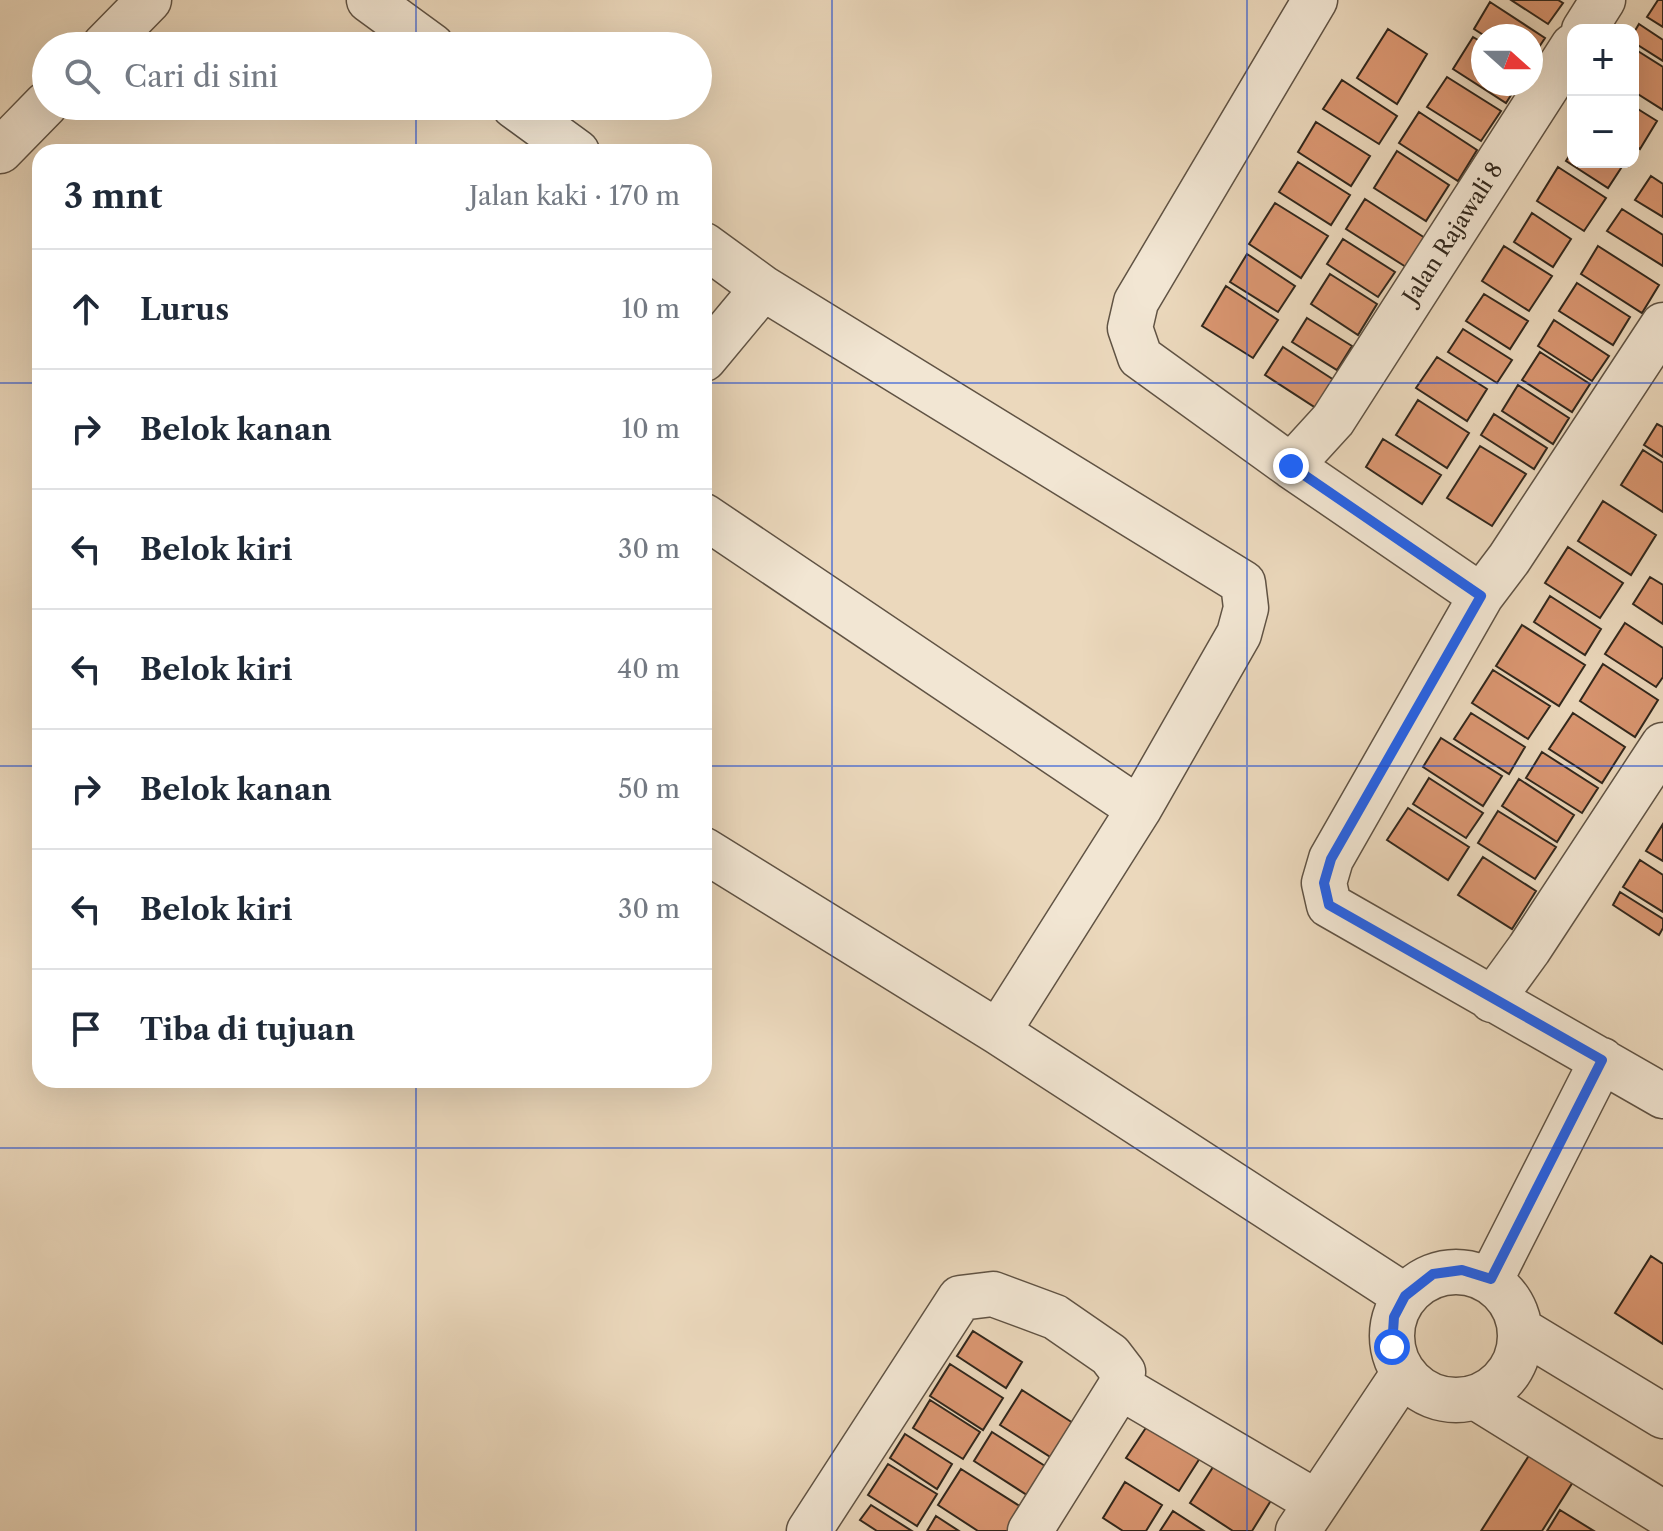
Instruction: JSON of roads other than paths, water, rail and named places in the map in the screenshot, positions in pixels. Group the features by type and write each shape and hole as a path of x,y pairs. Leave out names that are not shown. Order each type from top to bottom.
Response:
{"street":[{"path":"118,32 149,0"},
{"path":"369,0 413,32"},
{"path":"1315,0 1136,302 1130,328 1140,357 1291,466 1481,596"},
{"path":"1588,24 1603,0"},
{"name":"Jalan Rajawali 8","path":"1291,466 1333,420 1567,55"},
{"path":"0,151 32,118"},
{"path":"533,120 566,144"},
{"path":"712,251 763,288 1243,583 1246,608 1239,634 1139,809 998,1032"},
{"path":"712,349 763,288"},
{"path":"1663,325 1509,559 1481,596 1331,859 1324,883 1329,905 1663,1096"},
{"path":"712,521 1139,809"},
{"path":"1492,1000 1663,745"},
{"path":"712,855 998,1032 1405,1296"},
{"path":"1491,1279 1602,1060"},
{"path":"1462,1270 1491,1279 1512,1301 1521,1330 1517,1358 1501,1383 1477,1398 1442,1400 1425,1393 1403,1374 1392,1347 1394,1317 1405,1296 1433,1274 1462,1270"},
{"path":"809,1531 960,1298 993,1294 1055,1317 1110,1355 1123,1372 1120,1387 1030,1531"},
{"path":"1521,1330 1663,1416"},
{"path":"1120,1387 1307,1516 1403,1374"},
{"path":"1477,1398 1663,1513"}]}
